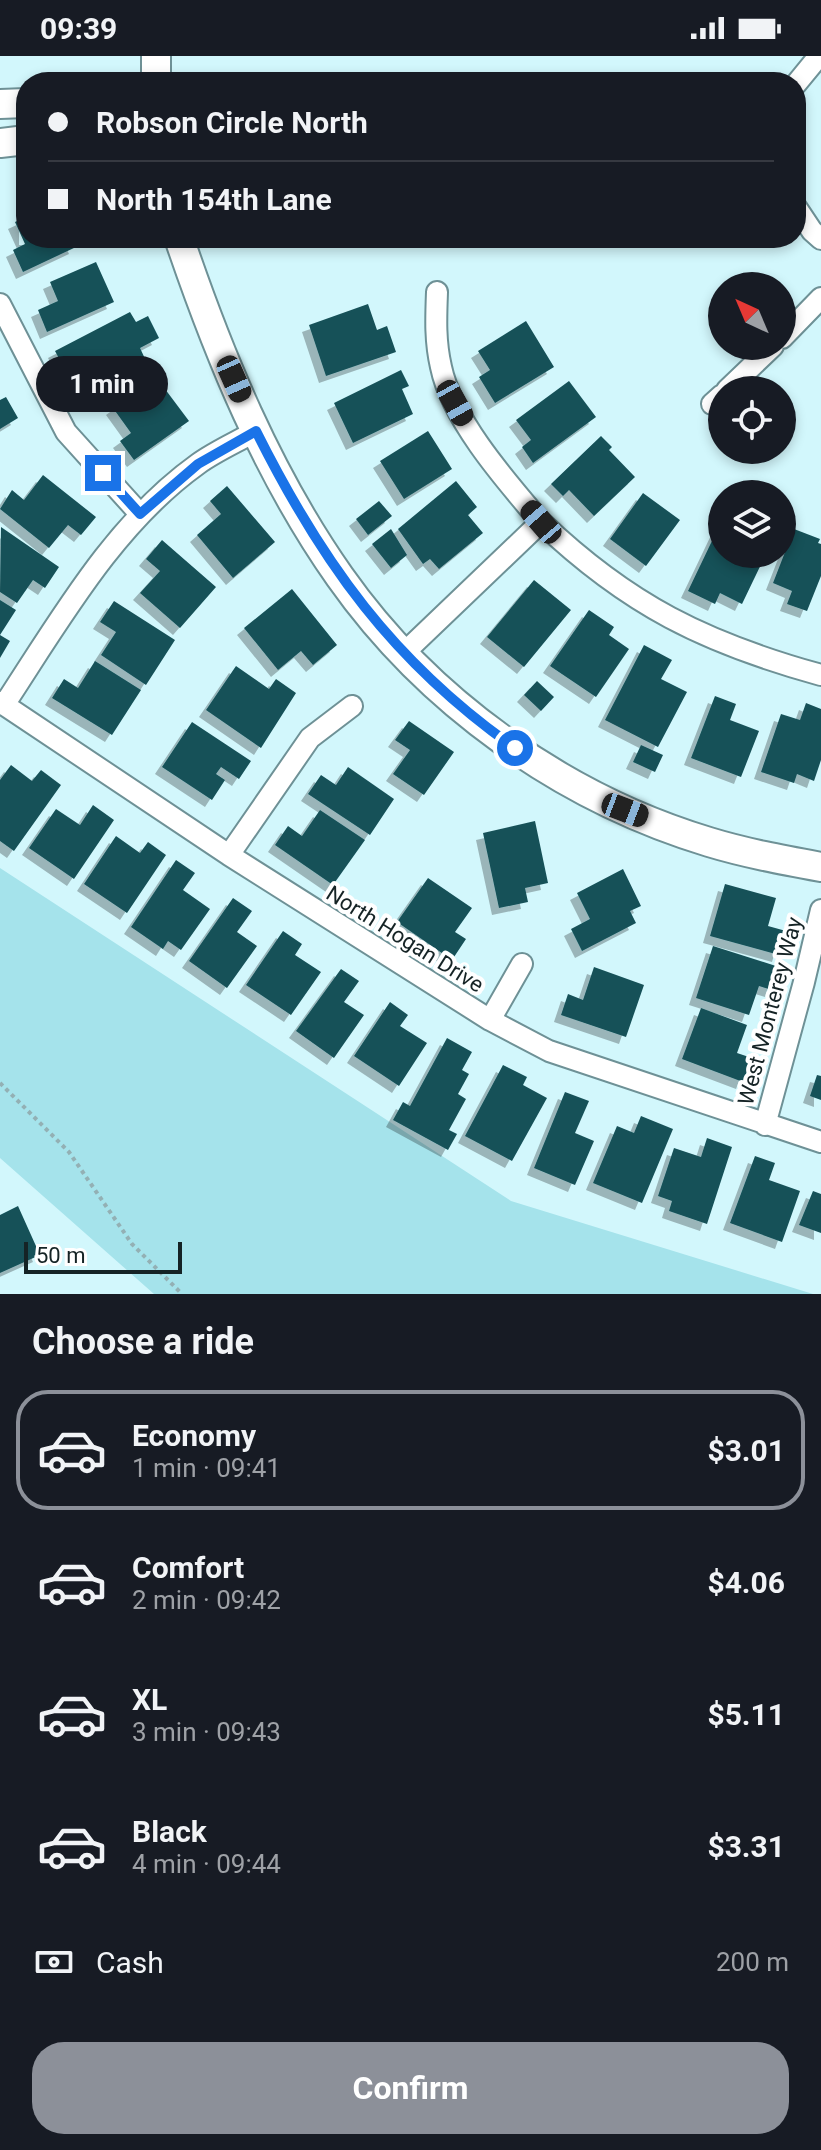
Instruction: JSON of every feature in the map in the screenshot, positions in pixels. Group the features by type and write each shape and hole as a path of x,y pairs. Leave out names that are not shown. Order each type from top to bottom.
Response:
{"street":[{"path":"806,72 819,56"},
{"path":"806,222 821,239"},
{"path":"182,248 256,431 299,513 341,578 404,653 432,681 495,734 585,791 708,842 821,867"},
{"path":"437,292 435,331 446,383 492,463 541,522 604,577 651,609 730,647 821,675"},
{"path":"796,324 821,298"},
{"path":"0,304 66,432 140,514"},
{"path":"742,376 759,360"},
{"path":"2,704 69,606 140,514 198,464 256,431"},
{"path":"404,653 541,522"},
{"name":"North Hogan Drive","path":"2,704 229,855 490,1020 549,1051 821,1142"},
{"path":"229,855 310,738 352,706"},
{"name":"West Monterey Way","path":"765,1125 821,910"},
{"path":"490,1020 522,964"}],"path":[{"path":"0,1083 69,1152 132,1244 182,1294"}],"shaded area":[{"path":"0,868 511,1201 813,1294 154,1294 0,1158"}],"building":[{"path":"17,248 74,248 23,272 13,250"},
{"path":"96,262 114,302 47,332 38,310 58,301 50,282"},
{"path":"368,304 377,330 387,326 396,352 326,376 309,325"},
{"path":"130,312 136,322 148,316 159,338 140,348 147,363 98,388 88,369 70,379 55,351"},
{"path":"526,321 554,367 495,403 479,377 490,370 478,351"},
{"path":"401,370 409,386 402,389 413,414 353,443 334,403"},
{"path":"156,377 189,421 134,460 120,441 131,433 113,408"},
{"path":"569,381 596,417 533,463 522,447 531,440 516,420"},
{"path":"6,397 18,418 0,429 0,400"},
{"path":"428,431 452,469 404,499 380,461"},
{"path":"601,436 612,447 609,450 635,477 594,516 569,490 563,496 551,484"},
{"path":"43,475 96,517 81,535 68,525 49,548 0,509 12,490 24,500"},
{"path":"456,481 477,507 468,515 483,533 439,569 430,559 423,564 398,529"},
{"path":"227,486 275,542 233,578 197,535 221,514 210,501"},
{"path":"643,493 680,520 646,566 610,539"},
{"path":"379,501 392,516 368,535 356,519"},
{"path":"1,527 59,567 45,588 33,580 17,603 0,592"},
{"path":"391,529 407,555 391,568 372,544"},
{"path":"796,530 820,539 821,576 807,611 787,604 792,591 773,583 779,568 796,568"},
{"path":"162,540 216,587 180,628 140,593 160,571 146,559"},
{"path":"708,549 708,568 759,568 742,604 720,593 715,604 688,591"},
{"path":"534,580 571,610 524,667 487,637"},
{"path":"292,589 337,645 313,665 301,651 278,670 244,628"},
{"path":"0,600 16,610 0,635"},
{"path":"114,601 175,640 146,685 101,655 116,632 100,622"},
{"path":"589,610 614,627 609,635 629,649 596,697 550,666"},
{"path":"0,635 10,641 0,658"},
{"path":"644,645 672,660 661,679 687,692 658,747 605,720"},
{"path":"95,661 141,690 112,735 52,698 64,679 78,688"},
{"path":"236,666 269,689 276,679 296,693 261,748 206,710"},
{"path":"537,681 554,697 541,711 524,695"},
{"path":"715,696 736,704 730,720 759,731 741,777 691,758"},
{"path":"806,703 821,709 821,760 814,781 797,774 794,783 761,772 781,714 800,720"},
{"path":"409,721 454,752 424,795 393,774 410,750 395,740"},
{"path":"192,722 251,761 239,779 221,767 216,774 225,780 212,800 162,767"},
{"path":"641,745 663,755 655,772 633,762"},
{"path":"11,765 32,781 41,770 61,785 14,851 0,841 0,780"},
{"path":"348,767 394,799 370,835 308,794 321,775 336,785"},
{"path":"93,805 114,820 74,879 29,848 56,809 80,825"},
{"path":"320,810 365,840 333,885 275,845 288,826 302,836"},
{"path":"535,821 548,883 525,888 528,902 499,908 483,833"},
{"path":"116,836 140,853 148,842 166,855 127,913 84,884"},
{"path":"176,860 195,873 183,890 210,909 181,950 168,941 163,949 131,927"},
{"path":"623,869 641,906 630,911 636,923 582,951 571,929 590,919 577,893"},
{"path":"428,878 472,908 455,932 466,939 452,960 397,922"},
{"path":"725,884 776,898 768,926 786,931 779,955 710,936"},
{"path":"233,898 252,911 237,932 257,946 227,988 189,961"},
{"path":"283,931 302,944 295,955 321,972 291,1015 246,985"},
{"path":"713,946 779,967 772,990 759,986 749,1015 696,998"},
{"path":"594,967 644,985 626,1037 561,1015 568,994 583,1000"},
{"path":"341,969 359,981 344,1002 364,1015 334,1058 296,1031"},
{"path":"390,1002 408,1015 400,1026 427,1043 399,1086 354,1056"},
{"path":"701,1008 747,1025 737,1053 752,1058 743,1082 682,1059"},
{"path":"447,1038 472,1052 462,1070 469,1074 458,1094 466,1099 449,1130 457,1134 448,1150 393,1120 403,1102 410,1106"},
{"path":"503,1065 527,1077 523,1085 547,1098 512,1161 465,1136"},
{"path":"817,1075 821,1076 821,1100 810,1096"},
{"path":"565,1092 589,1101 575,1133 594,1141 575,1185 534,1168"},
{"path":"641,1116 673,1129 642,1203 593,1183 617,1126 634,1133"},
{"path":"707,1138 732,1147 707,1224 669,1211 672,1201 658,1196 674,1148 701,1157"},
{"path":"755,1156 775,1163 769,1180 800,1191 782,1242 730,1223"},
{"path":"813,1191 821,1194 821,1233 799,1225"},
{"path":"18,1206 40,1255 0,1273 0,1215"}],"route":[{"path":"103,473 140,514 198,464 256,431 305,524 365,609 432,681 515,748"}]}
